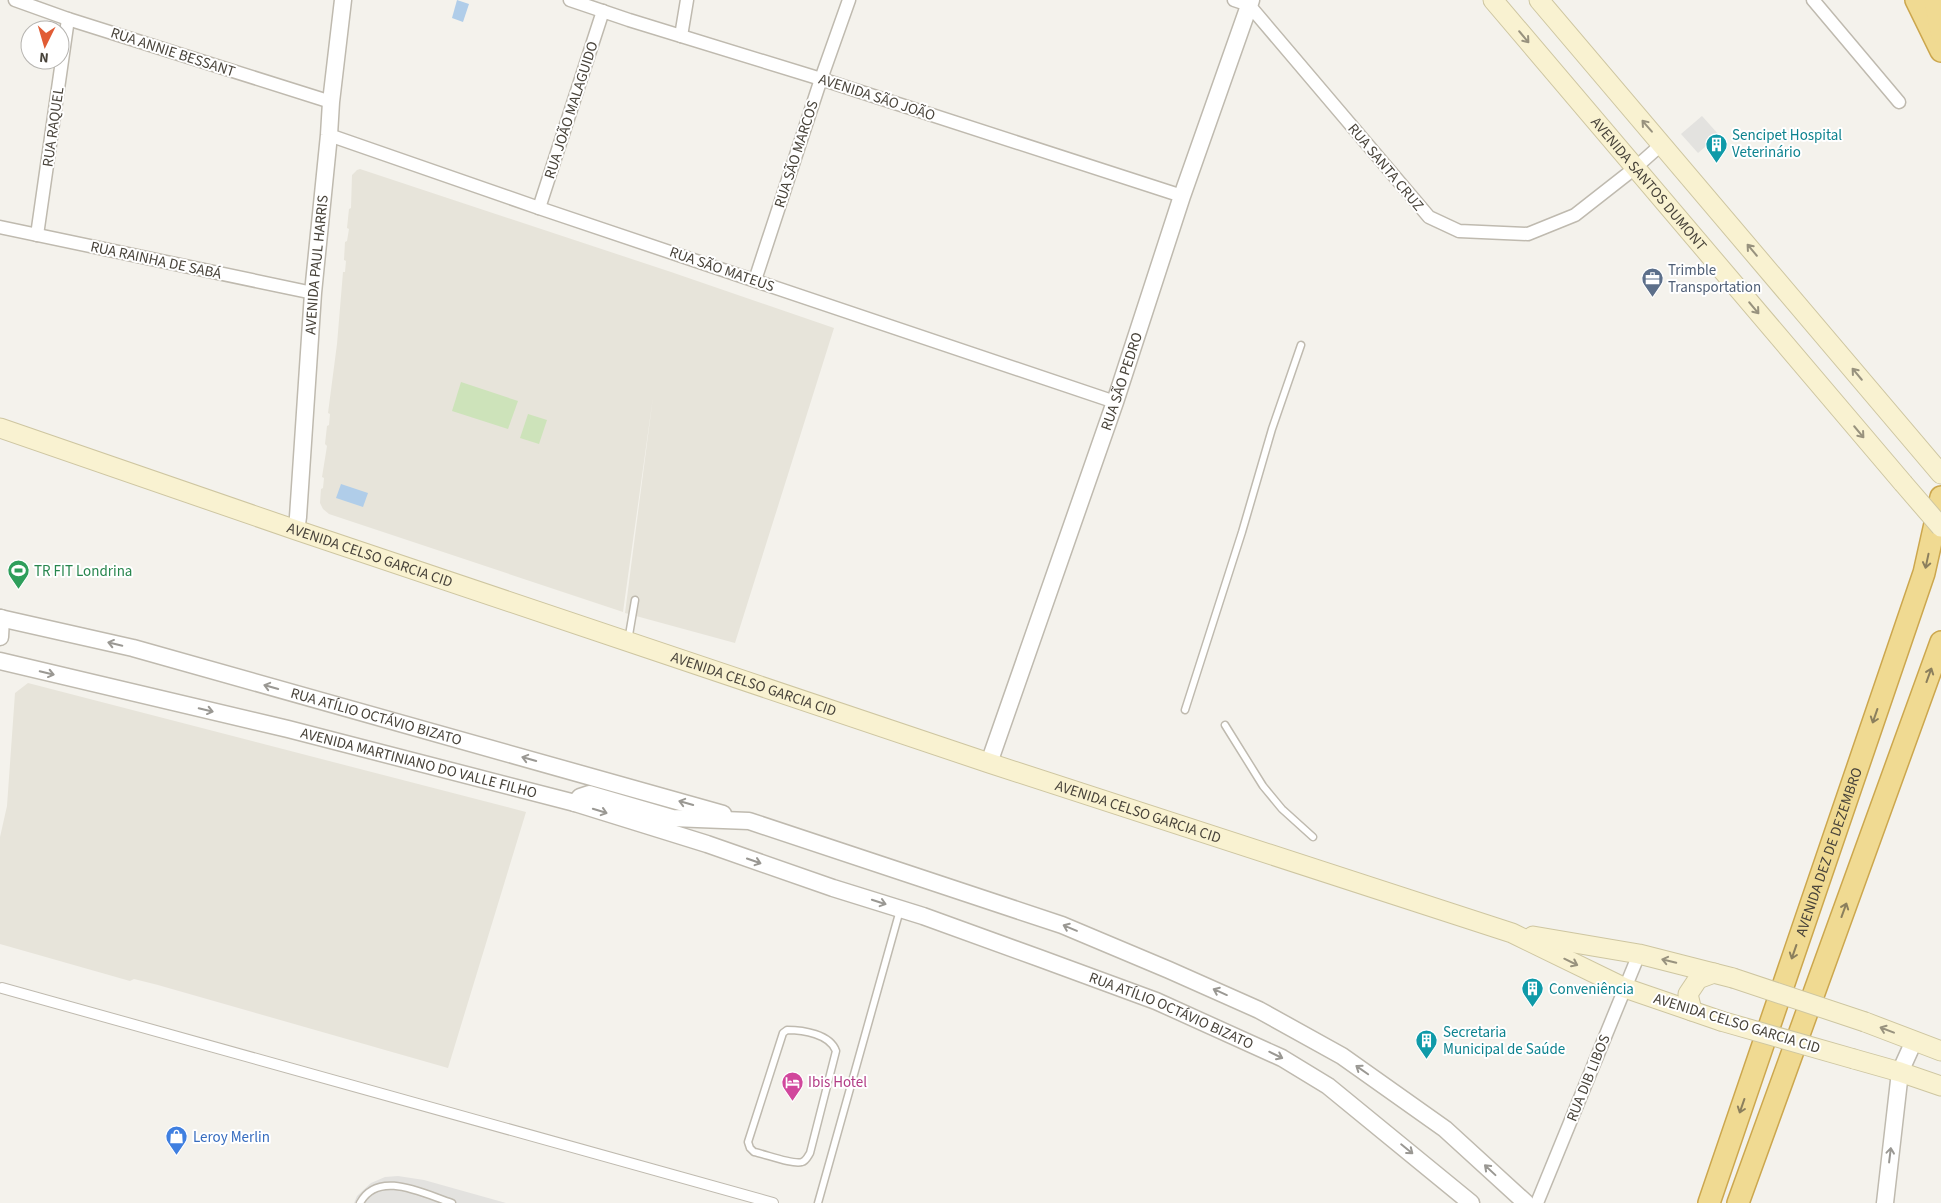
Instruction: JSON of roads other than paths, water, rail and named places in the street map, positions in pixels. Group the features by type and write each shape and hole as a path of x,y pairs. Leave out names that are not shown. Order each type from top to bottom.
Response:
{"highway":[{"path":"1916,0 1941,51"},
{"path":"1935,0 1941,32"},
{"name":"AVENIDA DEZ DE DEZEMBRO","path":"1709,1203 1924,573 1941,497"},
{"path":"1738,1203 1941,642"}],"main road":[{"name":"AVENIDA SANTOS DUMONT","path":"1493,0 1941,527"},
{"path":"1539,0 1941,474"},
{"name":"AVENIDA CELSO GARCIA CID","path":"0,428 296,530 989,763 1512,933 1625,988 1721,1021 1900,1072 1941,1086"},
{"name":"AVENIDA CELSO GARCIA CID","path":"1512,933 1639,954 1733,978 1865,1022 1941,1051"},
{"path":"1692,1011 1688,994 1698,979 1714,973"}],"street":[{"name":"RUA ANNIE BESSANT","path":"15,0 68,19 331,102"},
{"name":"AVENIDA PAUL HARRIS","path":"296,530 313,293 330,135 331,102 343,0"},
{"name":"AVENIDA SÃO JOÃO","path":"570,0 1182,196"},
{"path":"681,36 687,0"},
{"name":"RUA SÃO MARCOS","path":"755,280 849,0"},
{"path":"1813,0 1899,102"},
{"name":"RUA SANTA CRUZ","path":"1245,2 1429,217 1459,231 1528,234 1575,215 1635,168 1662,144"},
{"name":"RUA SÃO PEDRO","path":"989,763 1115,402 1245,2"},
{"name":"RUA JOÃO MALAGUIDO","path":"539,208 603,11"},
{"name":"RUA RAQUEL","path":"37,235 68,19"},
{"name":"RUA SÃO MATEUS","path":"330,135 539,208 1115,402"},
{"name":"RUA RAINHA DE SABÁ","path":"0,227 313,293"},
{"path":"0,637 1,618"},
{"name":"RUA ATÍLIO OCTÁVIO BIZATO","path":"1,618 133,648 749,821"},
{"name":"AVENIDA MARTINIANO DO VALLE FILHO","path":"0,661 288,729 576,803 707,844 832,888"},
{"path":"576,803 580,797 589,794 672,818 749,821 1062,925 1259,1010 1342,1056 1445,1129 1526,1203"},
{"name":"RUA ATÍLIO OCTÁVIO BIZATO","path":"832,888 900,909 1156,1001 1282,1058 1328,1086 1471,1203"},
{"name":"RUA DIB LIBOS","path":"1537,1203 1639,954"},
{"path":"2,988 773,1203"},
{"path":"1885,1203 1900,1072 1914,1041"}],"lane":[{"path":"1185,710 1242,532 1272,429 1301,345"},
{"path":"628,641 635,600"},
{"path":"1225,725 1264,786 1282,809 1313,837"},
{"path":"818,1203 900,909"},
{"path":"787,1030 797,1030 826,1038 835,1046 836,1051 810,1153 807,1159 802,1162 754,1152 748,1142 784,1033 787,1030"},
{"path":"360,1203 365,1194 376,1187 393,1185 452,1203"}],"water":[{"path":"457,0 469,4 463,22 452,18"},
{"path":"341,484 368,493 363,507 336,498"}],"place":[{"name":"Sencipet Hospital Veterinário","path":"1716,163"},
{"name":"Trimble Transportation","path":"1652,298"},
{"name":"TR FIT Londrina","path":"18,590"},
{"name":"Conveniência","path":"1533,1008"},
{"name":"Secretaria Municipal de Saúde","path":"1427,1060"},
{"name":"Ibis Hotel","path":"792,1101"},
{"name":"Leroy Merlin","path":"177,1156"}]}
